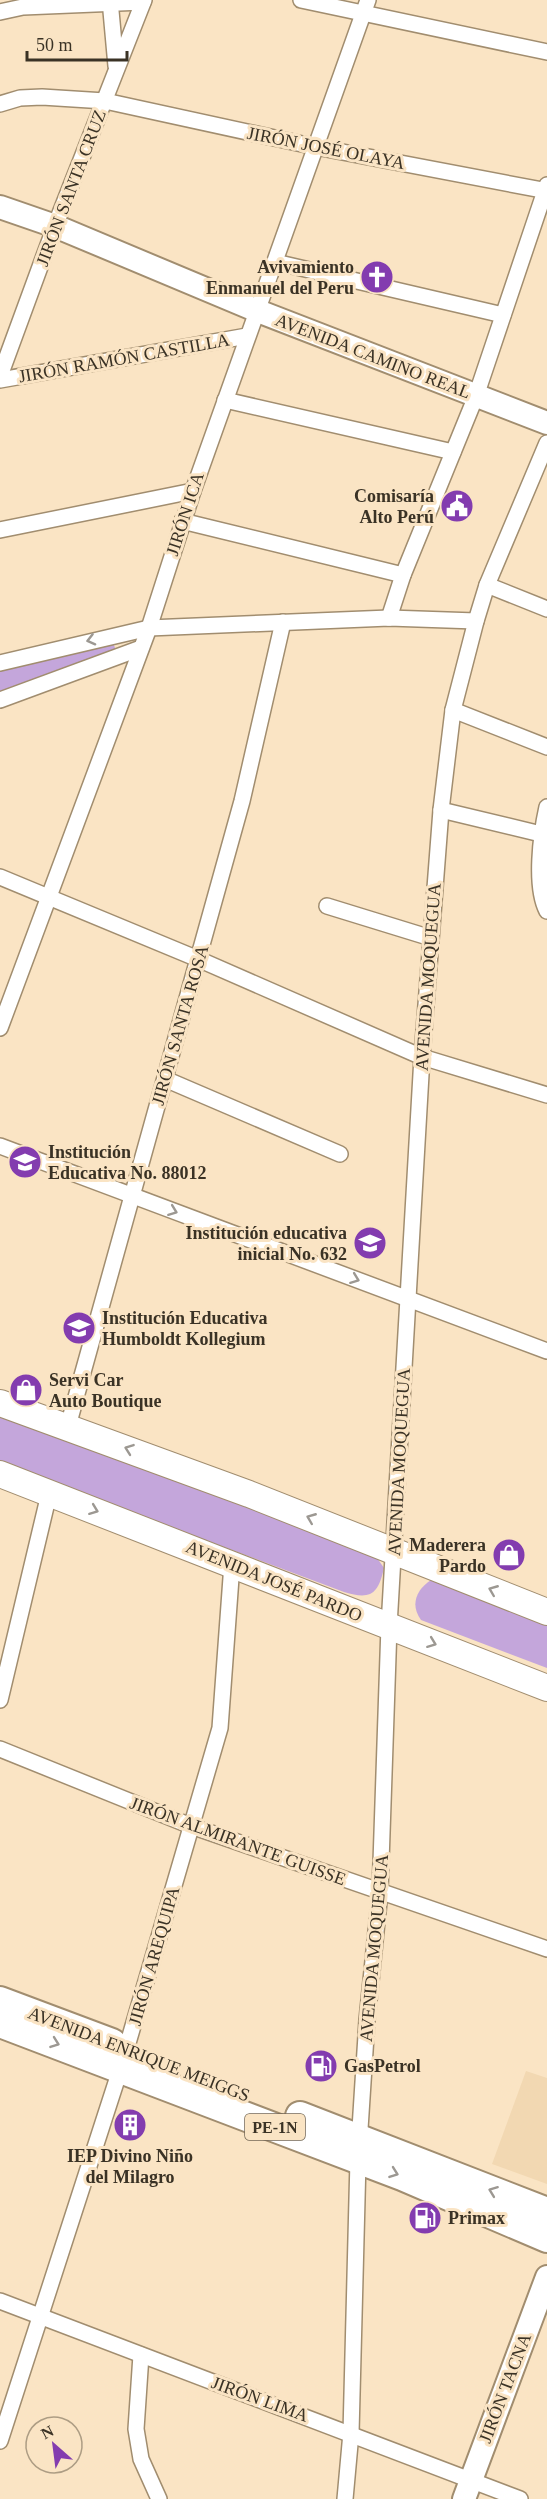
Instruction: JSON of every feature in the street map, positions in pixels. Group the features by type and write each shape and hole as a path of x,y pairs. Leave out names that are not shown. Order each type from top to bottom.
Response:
{"highway":[{"name":"AVENIDA ENRIQUE MEIGGS","path":"0,2001 124,2058 359,2149 547,2212"},
{"name":"AVENIDA ENRIQUE MEIGGS","path":"0,2023 124,2058"},
{"name":"AVENIDA ENRIQUE MEIGGS","path":"359,2149 547,2238"}],"main road":[{"name":"AVENIDA CAMINO REAL","path":"0,207 55,226 258,311 547,423"},
{"path":"0,1403 68,1426 547,1612"},
{"name":"AVENIDA JOSÉ PARDO","path":"0,1474 547,1688"},
{"name":"JIRÓN TACNA","path":"468,2489 547,2277"}],"street":[{"path":"301,0 365,7 547,52"},
{"path":"110,1 116,71"},
{"path":"0,12 23,7 144,1"},
{"name":"JIRÓN SANTA CRUZ","path":"0,378 55,226 144,1"},
{"name":"JIRÓN ICA","path":"0,1028 149,628 193,490 365,7"},
{"name":"JIRÓN JOSÉ OLAYA","path":"0,105 20,98 42,97 105,101 316,147 546,189"},
{"path":"389,618 403,575 477,396 502,315 546,189"},
{"path":"275,262 502,315"},
{"name":"JIRÓN RAMÓN CASTILLA","path":"0,378 247,336"},
{"path":"225,400 453,452"},
{"name":"AVENIDA MOQUEGUA","path":"345,2499 351,2433 359,2149 367,2020 380,1892 389,1626 422,1057 441,810 453,710 487,585 547,443"},
{"path":"0,530 193,490"},
{"path":"183,521 403,575"},
{"path":"487,585 547,609"},
{"path":"0,663 149,628 389,618 477,621"},
{"name":"JIRÓN SANTA ROSA","path":"68,1426 242,801 283,622"},
{"path":"0,700 141,648"},
{"path":"453,710 547,747"},
{"path":"547,807 541,834 541,881 547,911"},
{"path":"441,810 541,834"},
{"path":"0,877 198,959 422,1057 547,1095"},
{"path":"327,906 431,938"},
{"path":"165,1079 340,1154"},
{"path":"0,1146 547,1350"},
{"path":"0,1701 50,1494"},
{"name":"JIRÓN AREQUIPA","path":"0,2441 42,2318 124,2058 220,1728 232,1564"},
{"name":"JIRÓN ALMIRANTE GUISSE","path":"0,1749 191,1826 547,1949"},
{"name":"JIRÓN LIMA","path":"0,2301 351,2433 468,2489 520,2499"},
{"path":"141,2355 136,2429 141,2459 159,2499"}],"shaded area":[{"path":"112,641 116,650 0,695 0,668"},
{"path":"0,1411 375,1555 384,1568 379,1584 376,1590 366,1595 344,1592 0,1463"},
{"path":"431,1580 547,1619 547,1668 421,1620 416,1609 416,1598"},
{"path":"526,2071 547,2078 547,2184 492,2164"}],"place":[{"name":"Avivamiento Enmanuel del Peru","path":"377,277"},
{"name":"Comisaría Alto Perú","path":"457,506"},
{"name":"Institución Educativa No. 88012","path":"25,1162"},
{"name":"Institución educativa inicial No. 632","path":"370,1243"},
{"name":"Institución Educativa Humboldt Kollegium","path":"79,1328"},
{"name":"Servi Car Auto Boutique","path":"26,1390"},
{"name":"Maderera Pardo","path":"509,1555"},
{"name":"GasPetrol","path":"321,2066"},
{"name":"IEP Divino Niño del Milagro","path":"130,2125"},
{"name":"Primax","path":"425,2218"}]}
